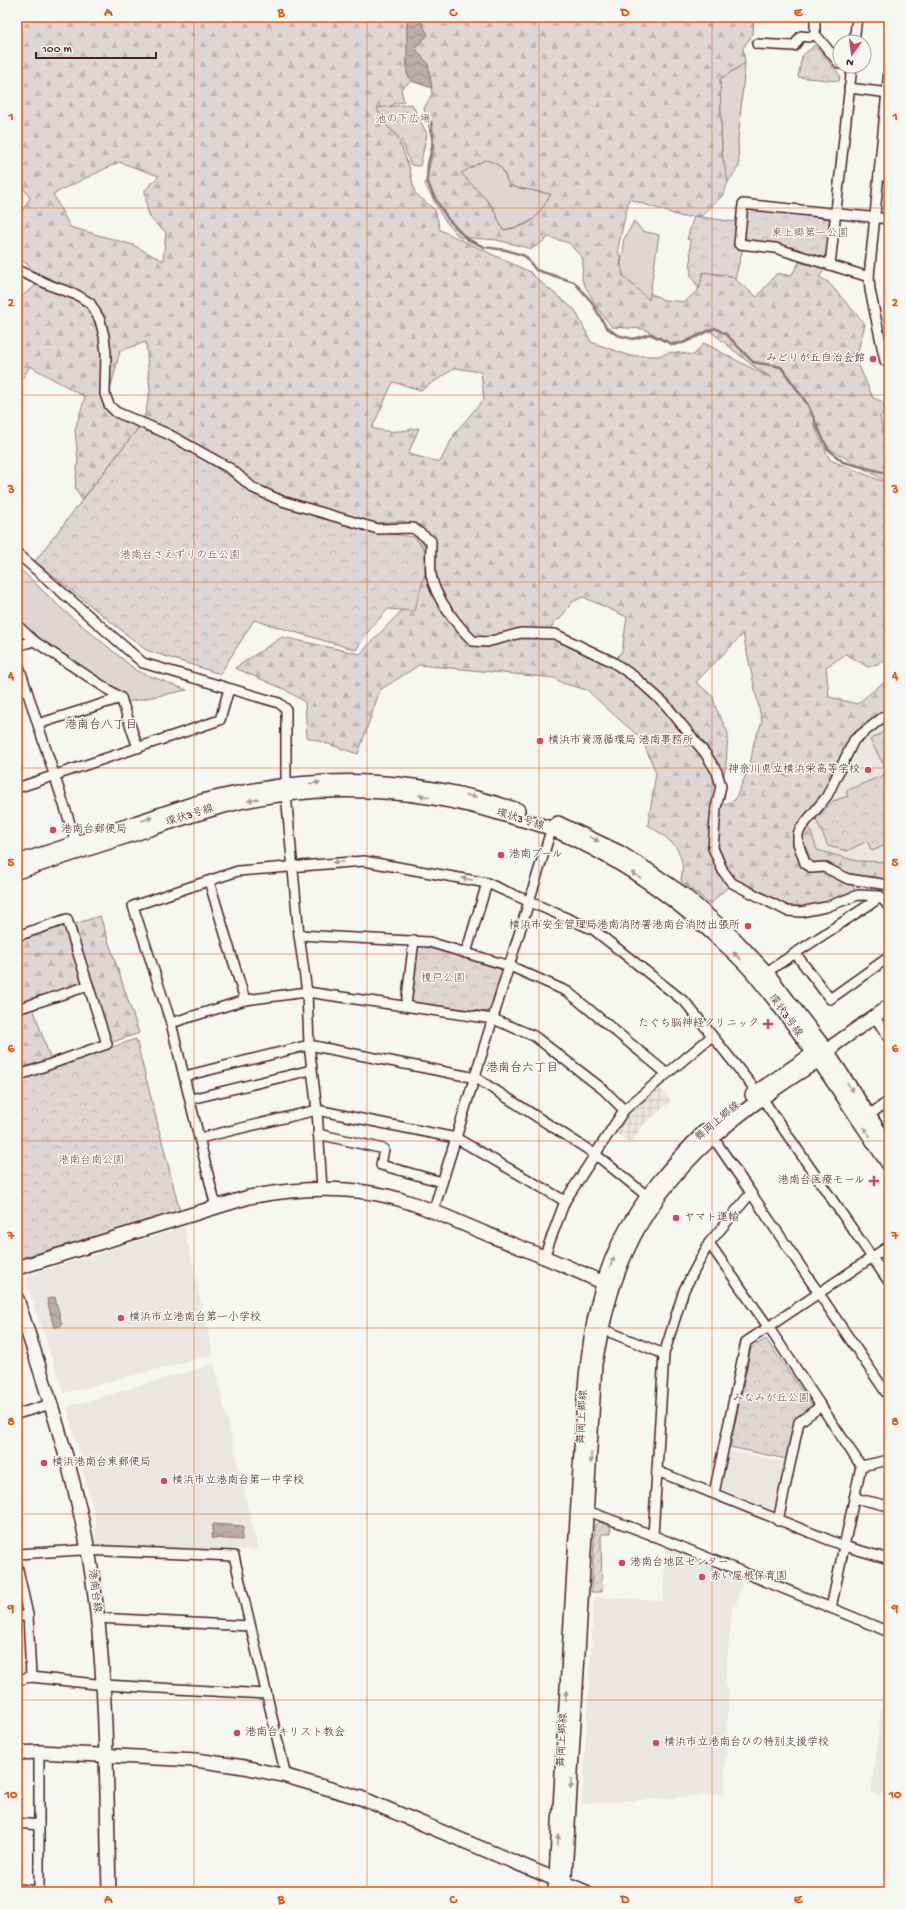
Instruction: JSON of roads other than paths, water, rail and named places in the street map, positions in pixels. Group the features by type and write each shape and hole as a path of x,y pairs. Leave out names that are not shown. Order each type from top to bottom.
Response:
{"street":[{"path":"815,17 815,34 832,54"},
{"path":"855,34 857,17"},
{"path":"757,44 794,46 801,36 808,37 815,34"},
{"path":"885,361 870,290 869,277 879,175 886,134 889,70"},
{"path":"830,265 851,74"},
{"path":"849,88 888,93"},
{"path":"879,175 889,176"},
{"path":"869,277 775,248 739,244 743,204 889,219"},
{"path":"17,270 52,286 77,295 90,303 100,320 104,336 106,353 105,394 109,406 116,412 175,437 231,469 253,488 287,503 378,529 413,528 431,541 432,576 436,589 452,617 473,641 487,642 521,633 555,634 612,661 636,678 664,704 705,753 717,772 721,786 716,808 712,848 732,883 788,911 801,912 826,907 858,894 884,898"},
{"path":"17,554 143,663 279,703 286,709 286,789 299,935 307,992 309,1045 317,1110 322,1189"},
{"path":"17,625 34,641 121,698 138,748"},
{"path":"17,646 34,641"},
{"path":"17,660 78,847"},
{"path":"17,788 220,720 229,689"},
{"path":"38,724 121,698"},
{"path":"889,715 882,718 854,740 827,796 801,828 798,834 798,843 805,864 812,868 824,867 848,879 889,885"},
{"name":"環状3号線","path":"17,862 78,847 286,789 394,792 449,800 552,825 623,866 676,902 762,975 823,1052 869,1115 889,1146"},
{"path":"433,1212 476,1078 552,825"},
{"name":"環状3号線","path":"17,872 78,847"},
{"path":"216,1207 191,1099 171,1023 133,906 238,871 364,861 487,883 529,901 594,930 686,1003 759,1095 889,1282"},
{"path":"209,881 246,1000"},
{"path":"466,953 487,883"},
{"path":"884,898 889,907"},
{"path":"762,975 884,898"},
{"path":"17,936 67,919 106,1044 17,1076"},
{"path":"299,935 429,942 510,966 568,992 666,1073"},
{"path":"406,1005 414,940"},
{"path":"795,954 830,999 889,957"},
{"path":"17,1009 88,986"},
{"path":"171,1023 246,1000 307,992 406,1005 493,1019 534,1036 604,1090 624,1110"},
{"name":"舞岡上郷線","path":"560,1887 583,1511 596,1364 597,1327 619,1242 647,1196 675,1161 759,1095 889,1006"},
{"path":"874,1016 889,1038"},
{"path":"544,1257 565,1200 624,1110 666,1073 712,1036"},
{"path":"185,1076 309,1045 476,1078 595,1154 647,1196"},
{"name":"環状3号線","path":"823,1052 889,1165"},
{"path":"191,1099 311,1070"},
{"path":"869,1115 889,1101"},
{"path":"200,1138 317,1110 456,1138 565,1200"},
{"path":"709,1133 889,1397"},
{"name":"舞岡上郷線","path":"608,1285 655,1201 709,1133"},
{"path":"318,1134 384,1149 381,1165 442,1182"},
{"path":"17,1268 216,1207 274,1192 322,1189 361,1192 407,1202 544,1257 608,1285"},
{"path":"653,1536 664,1354 684,1290 709,1243 751,1193"},
{"path":"709,1243 861,1466 830,1608"},
{"path":"714,1493 746,1342 889,1246"},
{"name":"港南台線","path":"17,1299 69,1465 88,1550 98,1618 105,1685 109,1892"},
{"path":"597,1327 664,1354"},
{"path":"17,1414 51,1404"},
{"path":"778,1521 799,1422 821,1406"},
{"path":"861,1466 889,1460"},
{"path":"657,1471 714,1493 778,1521 844,1546 889,1559"},
{"path":"854,1498 889,1506"},
{"path":"583,1511 653,1536 889,1632"},
{"path":"17,1554 88,1550 234,1556 249,1626 286,1776"},
{"path":"17,1565 28,1615 31,1677"},
{"path":"17,1616 28,1615"},
{"path":"98,1618 249,1626"},
{"path":"17,1680 31,1677 105,1685 266,1694"},
{"path":"17,1753 39,1752 196,1760 244,1767 286,1776 361,1798 560,1887 586,1892"},
{"path":"17,1889 39,1892 39,1752"},
{"path":"17,1823 39,1825"}],"water":[{"path":"398,17 418,17 428,35 415,48 428,64 432,88 411,81 407,73 407,22"},
{"path":"55,1297 62,1325 54,1328 47,1299"},
{"path":"213,1524 243,1526 242,1540 212,1538"}],"waterway":[{"path":"431,122 433,136 427,180 433,195 448,219 467,239 484,247 506,250 525,256 536,270 574,282 591,301 606,327 617,335 633,339 650,334 672,344 683,343 715,328 726,334 753,362 781,367 808,405 827,448 843,462 882,472 889,477"}],"place":[{"name":"みどりが丘自治会館","path":"873,359"},
{"name":"横浜市資源循環局 港南事務所","path":"540,741"},
{"name":"神奈川県立横浜栄高等学校","path":"868,770"},
{"name":"港南台郵便局","path":"53,830"},
{"name":"港南プール","path":"501,855"},
{"name":"横浜市安全管理局港南消防署港南台消防出張所","path":"748,926"},
{"name":"たぐち脳神経クリニック","path":"768,1024"},
{"name":"港南台医療モール","path":"874,1181"},
{"name":"ヤマト運輸","path":"676,1218"},
{"name":"横浜市立港南台第一小学校","path":"121,1318"},
{"name":"横浜港南台東郵便局","path":"44,1463"},
{"name":"横浜市立港南台第一中学校","path":"164,1481"},
{"name":"港南台地区センター","path":"622,1563"},
{"name":"赤い屋根保育園","path":"702,1577"},
{"name":"港南台キリスト教会","path":"237,1733"},
{"name":"横浜市立港南台ひの特別支援学校","path":"656,1743"}],"district":[{"name":"港南台八丁目","path":"101,726"},
{"name":"港南台六丁目","path":"522,1069"}],"park label":[{"name":"池の下広場","path":"403,120"},
{"name":"東上郷第一公園","path":"810,234"},
{"name":"港南台さえずりの丘公園","path":"180,556"},
{"name":"榎戸公園","path":"443,979"},
{"name":"港南台南公園","path":"91,1161"},
{"name":"みなみが丘公園","path":"771,1399"}]}
